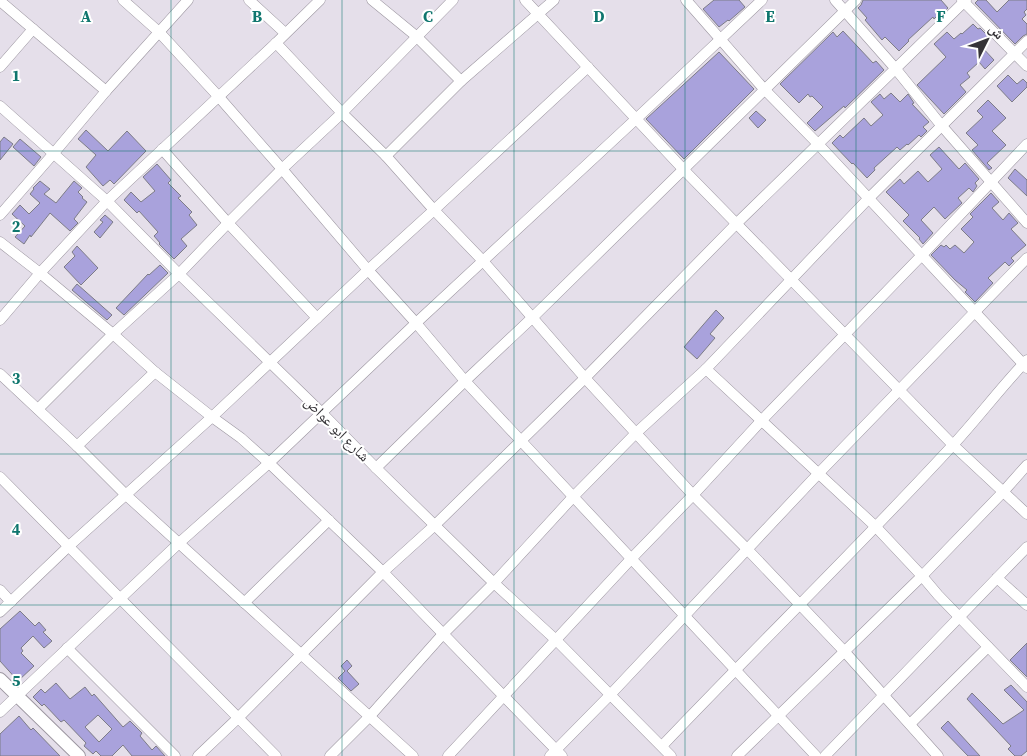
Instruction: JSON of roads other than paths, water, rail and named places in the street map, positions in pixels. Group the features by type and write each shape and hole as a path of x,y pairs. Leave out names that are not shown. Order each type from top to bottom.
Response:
{"street":[{"path":"123,0 160,32 282,169 465,381 816,756"},
{"path":"0,215 188,0"},
{"path":"249,0 285,33"},
{"path":"0,320 40,273 107,201 320,0"},
{"path":"372,0 416,36 461,81"},
{"path":"38,409 113,334 179,274 453,0"},
{"path":"525,0 683,169 953,445 1027,514"},
{"path":"386,156 461,81 554,0"},
{"path":"662,746 953,445 1026,364 764,89 686,0"},
{"path":"0,712 179,543 269,463 321,412 762,0"},
{"path":"834,0 895,68 942,126 1027,224"},
{"path":"376,468 856,0"},
{"path":"0,1 106,92"},
{"path":"198,756 383,572 585,378 737,223 964,1 1027,66"},
{"path":"0,67 33,29"},
{"path":"330,756 370,716 443,634 494,583 573,497 636,433 706,369 869,198 1027,40"},
{"path":"276,43 342,113 386,156 483,261 585,378 844,651 938,756"},
{"path":"0,612 69,546 212,417 588,67"},
{"name":"شارع ابو عواض","path":"0,106 107,201 376,468 494,583 556,640 671,756"},
{"path":"448,756 631,559 694,495 762,420 1027,144"},
{"path":"162,148 228,223 317,318"},
{"path":"0,242 113,334 155,372 241,438 269,463 383,572 504,696 556,754 818,474 1027,258"},
{"path":"706,369 875,526 938,595 1027,687"},
{"path":"77,446 155,372"},
{"path":"0,374 126,495 413,756"},
{"path":"737,756 922,576 1003,492 1027,464"},
{"path":"0,477 276,756"},
{"path":"244,603 330,520"},
{"path":"825,756 1027,547"},
{"path":"997,578 1027,605"},
{"path":"0,590 12,602"},
{"path":"910,724 988,647"},
{"path":"67,648 175,756"},
{"path":"0,679 79,756"}]}
